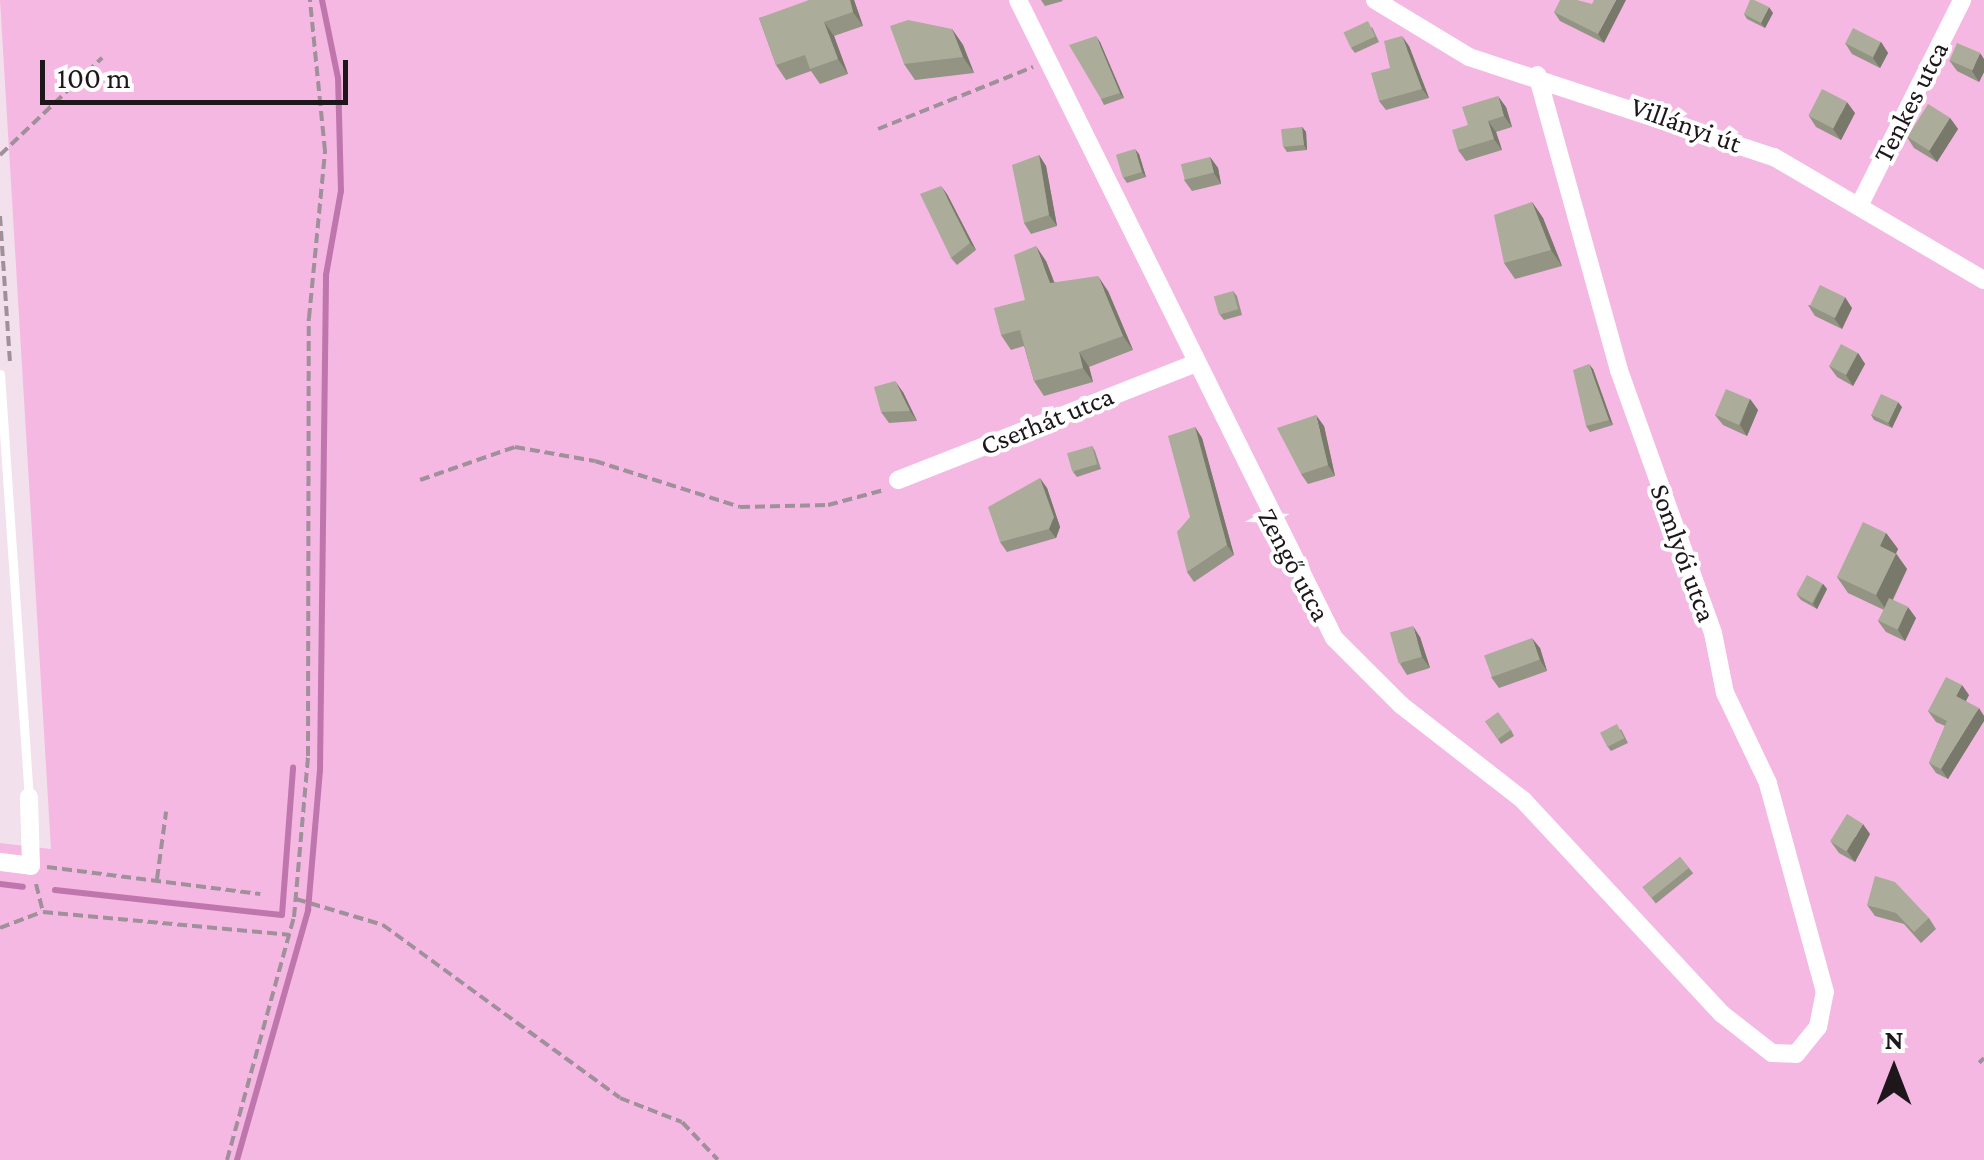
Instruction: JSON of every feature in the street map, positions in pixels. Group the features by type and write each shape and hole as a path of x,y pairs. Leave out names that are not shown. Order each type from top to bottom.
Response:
{"street":[{"name":"Zengő utca","path":"1018,0 1308,599 1354,661 1523,800 1759,1046 1796,1054 1818,1027"},
{"name":"Villányi út","path":"1376,0 1440,44 1774,157 1984,280"},
{"name":"Tenkes utca","path":"1860,204 1962,0"},
{"name":"Somlyói utca","path":"1537,75 1631,406 1713,633 1725,693 1768,783 1825,992 1818,1027"},
{"name":"Cserhát utca","path":"898,480 1196,362"},
{"path":"0,862 31,866 29,797"}],"lane":[{"path":"0,374 29,797"}],"path":[{"path":"226,1160 290,934 308,737 309,318 325,151 310,0"},
{"path":"0,156 102,58"},
{"path":"878,128 1046,60"},
{"path":"420,480 515,447 595,461 740,508 828,505 898,480"},
{"path":"157,879 166,812"},
{"path":"44,912 31,866 260,894"},
{"path":"296,899 382,925 620,1098 682,1122 718,1160"},
{"path":"0,928 44,912 290,934"},
{"path":"1979,1062 1984,1058"}],"shaded area":[{"path":"0,0 1984,0 1984,1160 0,1160 0,843 51,849"}],"building":[{"path":"809,0 850,0 853,12 824,22 838,59 810,69 805,55 776,65 759,18"},
{"path":"1560,0 1592,4 1594,0 1616,0 1598,34 1554,12"},
{"path":"1750,0 1769,7 1761,23 1744,14"},
{"path":"908,20 952,29 963,57 904,64 890,26"},
{"path":"1368,21 1375,36 1351,48 1344,32"},
{"path":"1853,28 1881,42 1873,57 1845,43"},
{"path":"1096,36 1120,93 1101,99 1069,45"},
{"path":"1402,36 1422,89 1379,101 1371,73 1390,68 1384,41"},
{"path":"1957,43 1980,53 1973,70 1950,60"},
{"path":"1822,89 1847,102 1833,128 1808,116"},
{"path":"1498,96 1504,116 1488,121 1494,139 1458,150 1452,130 1468,125 1462,107"},
{"path":"1928,104 1950,118 1929,151 1907,137"},
{"path":"1302,127 1304,145 1283,147 1281,129"},
{"path":"1135,149 1142,172 1123,178 1116,155"},
{"path":"1039,155 1049,215 1024,223 1012,165"},
{"path":"1210,157 1214,173 1185,180 1181,164"},
{"path":"941,186 970,243 951,258 920,194"},
{"path":"1532,202 1551,250 1504,263 1494,215"},
{"path":"1036,246 1050,283 1098,276 1123,336 1079,352 1083,368 1034,381 1020,330 1001,335 994,308 1025,300 1014,255"},
{"path":"1820,285 1845,297 1835,318 1810,306"},
{"path":"1233,291 1238,309 1219,315 1214,297"},
{"path":"1841,344 1858,353 1846,375 1829,366"},
{"path":"1589,364 1609,420 1586,426 1573,370"},
{"path":"895,381 910,411 881,412 874,387"},
{"path":"1726,389 1750,399 1739,425 1715,415"},
{"path":"1881,394 1898,402 1888,423 1871,415"},
{"path":"1316,415 1328,465 1301,474 1277,428"},
{"path":"1195,427 1227,545 1187,572 1177,532 1190,517 1168,436"},
{"path":"1092,446 1097,464 1072,471 1067,453"},
{"path":"1040,478 1054,517 1049,529 1000,542 988,507"},
{"path":"1863,522 1886,533 1880,546 1896,554 1876,595 1837,577"},
{"path":"1807,575 1823,584 1812,603 1796,594"},
{"path":"1889,598 1908,607 1897,630 1878,621"},
{"path":"1413,626 1422,657 1399,663 1390,633"},
{"path":"1532,638 1540,660 1492,677 1484,655"},
{"path":"1946,677 1962,685 1956,696 1979,708 1941,769 1929,763 1947,721 1928,711"},
{"path":"1498,712 1511,730 1498,739 1485,721"},
{"path":"1617,724 1624,738 1607,747 1600,733"},
{"path":"1847,814 1863,824 1846,851 1830,841"},
{"path":"1680,857 1689,868 1652,898 1643,887"},
{"path":"1875,876 1895,882 1929,918 1914,932 1896,913 1867,905"}],"waterway":[{"path":"237,1160 308,910 320,770 326,275 341,191 338,78 322,0"},
{"path":"55,890 282,915 293,767"},
{"path":"0,884 23,887"}]}
